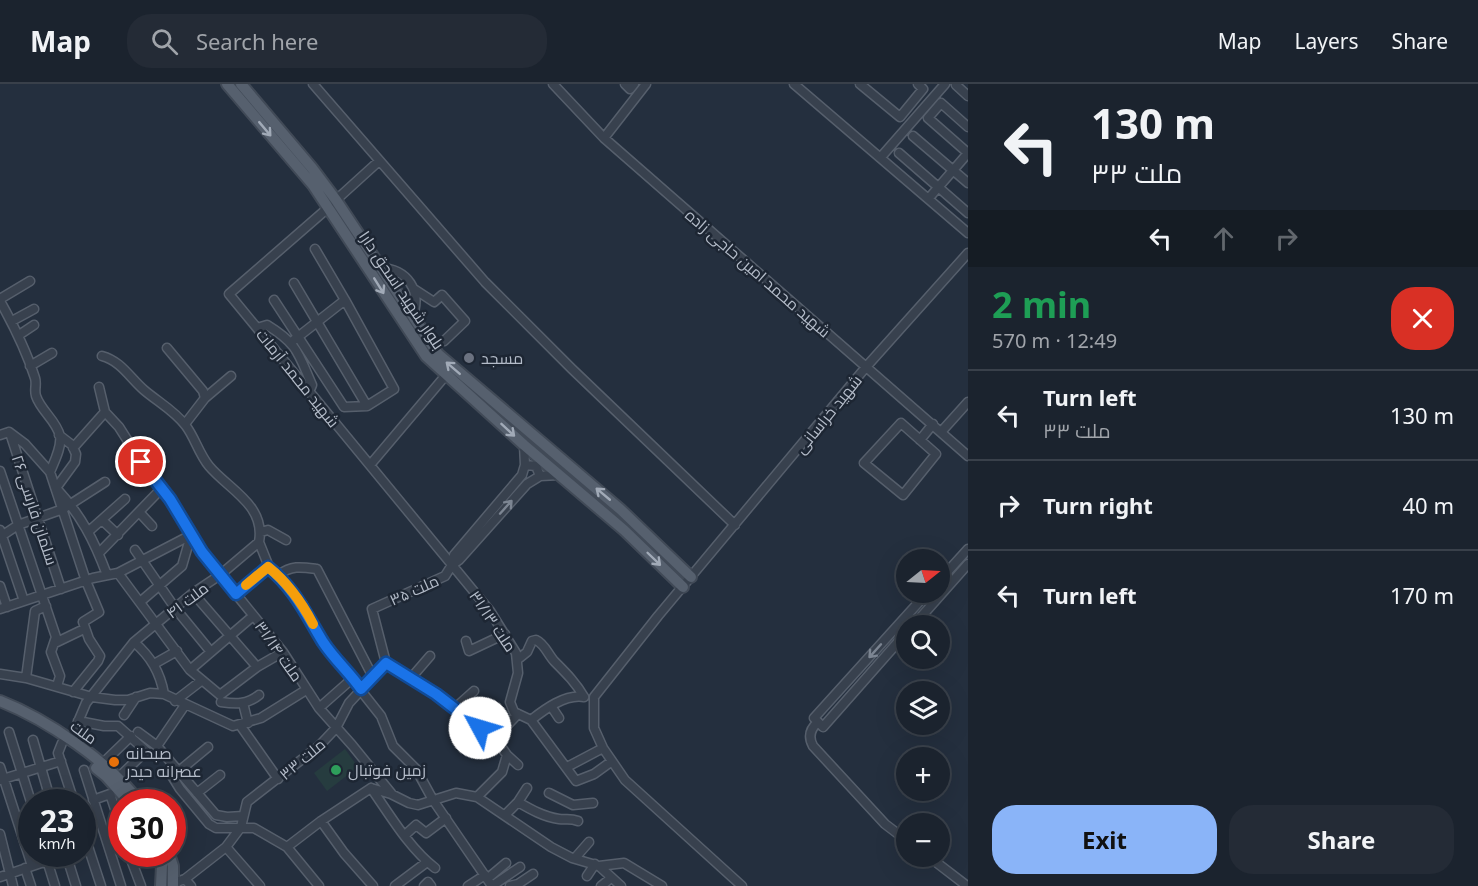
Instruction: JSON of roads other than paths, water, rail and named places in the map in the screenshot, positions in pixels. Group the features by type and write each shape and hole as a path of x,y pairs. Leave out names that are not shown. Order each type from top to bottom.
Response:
{"main road":[{"name":"بلوار شهید اسحق دارا","path":"227,84 332,204 380,268 426,356 524,445 624,530 683,587"},
{"name":"بلوار شهید اسحق دارا","path":"241,84 312,168 332,204 396,302 412,317 438,354 620,509 691,577"},
{"name":"ملت","path":"0,701 45,723 106,776 118,789"},
{"name":"ملت","path":"0,708 41,728 102,764 128,789"},
{"path":"161,886 162,867"},
{"path":"175,867 182,884"}],"street":[{"path":"313,84 485,282 735,525"},
{"path":"625,84 630,88 634,84"},
{"path":"604,138 646,84"},
{"path":"794,84 968,233"},
{"path":"860,84 900,117 923,88 918,84"},
{"path":"880,157 945,84"},
{"name":"شهید محمد امین حاجی زاده","path":"556,85 604,138 968,456"},
{"path":"956,85 968,96"},
{"path":"911,103 921,111"},
{"path":"928,198 968,153 928,118 941,103 968,127"},
{"path":"913,136 968,183"},
{"path":"899,153 968,213"},
{"path":"332,204 379,161"},
{"name":"شهید محمد آرمات","path":"332,204 229,294 452,565"},
{"path":"274,300 295,340 344,407 367,406 394,389 315,249"},
{"name":"شهید خراسانی","path":"739,885 625,780 603,748 594,728 594,697 866,367 968,253"},
{"path":"380,268 400,273 411,283 416,303 412,317"},
{"path":"30,281 0,300 19,335 36,380 34,391 36,398 54,422 59,435 60,442 50,472"},
{"path":"294,283 367,406"},
{"path":"414,289 434,302 442,295 465,321 444,341"},
{"path":"295,340 345,300"},
{"path":"12,321 34,309"},
{"path":"19,335 34,325"},
{"path":"257,328 267,325 295,340"},
{"path":"295,340 296,349 312,385 309,392"},
{"path":"167,348 203,391 205,398"},
{"path":"30,366 52,353"},
{"path":"102,356 119,364 141,388 185,424 208,465 230,484 253,510 261,532 259,542 268,567 279,575 303,605 324,644 381,716 393,746 416,769 433,800 489,882"},
{"path":"370,465 446,375"},
{"path":"185,424 205,398 231,376"},
{"path":"73,448 105,412 99,387"},
{"path":"941,432 968,402"},
{"name":"ملت ۳۱/۱۴","path":"105,412 119,427 134,452 170,499 191,535 220,576 283,652 318,708 352,745 391,794"},
{"path":"901,423 920,440 936,454 903,495 864,463 901,423"},
{"path":"920,440 933,424"},
{"path":"0,435 9,432 25,444 50,472 56,488 68,507 89,531 107,575"},
{"name":"سلمان فارسی ۲۶","path":"9,432 62,589"},
{"path":"56,488 75,462 76,454 59,435"},
{"path":"452,565 454,555 522,475 525,466 524,445"},
{"path":"525,466 534,468 538,478"},
{"path":"0,471 56,636 51,652 60,676 57,686"},
{"path":"452,565 526,484 538,478 560,476"},
{"path":"24,601 1,535 18,525 68,507 105,482"},
{"path":"99,553 161,489"},
{"path":"89,531 125,499"},
{"path":"68,507 86,580 99,612 83,622 84,629 100,656 73,692"},
{"path":"139,512 152,526"},
{"path":"102,520 118,535"},
{"path":"261,532 268,530 286,540"},
{"path":"0,586 3,608 86,580 118,573 191,535"},
{"path":"140,602 182,566 191,535"},
{"name":"ملت ۴۱","path":"61,761 58,753 78,721 86,703 135,642 194,593 220,576 259,542"},
{"path":"950,569 968,549"},
{"path":"135,550 175,608 211,652"},
{"path":"923,615 968,564"},
{"name":"ملت ۳۵","path":"386,663 372,609 445,576 452,565"},
{"name":"ملت ۳۱/۱۳","path":"452,565 490,611 516,653 518,673 510,702 514,712 518,714"},
{"path":"236,594 268,567"},
{"path":"279,575 288,569 298,567 317,569 373,677"},
{"path":"118,573 190,670 220,698 243,703 252,701 259,695"},
{"path":"194,593 257,667"},
{"path":"896,645 823,727 814,718 918,603"},
{"path":"26,678 35,611 46,606"},
{"path":"190,670 254,616"},
{"path":"55,643 84,629"},
{"path":"466,641 469,651 505,634"},
{"path":"517,660 527,652 532,641 540,641 554,661 567,672 584,697 577,696 552,706 531,720"},
{"path":"135,642 147,653 154,664 164,694"},
{"path":"154,664 177,651"},
{"path":"208,715 220,698 257,667 283,652"},
{"path":"411,678 430,656"},
{"path":"386,663 455,708 495,738 507,755 518,765"},
{"name":"ملت ۳۳","path":"182,884 226,847 241,827 247,802 319,746 336,728 349,703 386,663"},
{"path":"862,666 871,674"},
{"path":"0,674 26,678 92,697 115,700 150,693 164,694 233,726 244,724 276,710 306,690"},
{"path":"318,708 353,678"},
{"path":"175,701 201,681"},
{"path":"455,708 474,691"},
{"path":"124,715 136,697"},
{"path":"243,703 244,724 278,779"},
{"path":"474,723 483,704"},
{"path":"157,746 185,705"},
{"path":"552,706 559,718"},
{"path":"495,738 518,714 531,720 576,781 594,774 612,761"},
{"path":"78,721 118,726 157,746 176,774 216,815 243,816"},
{"path":"818,722 810,735 813,746 885,824 896,832"},
{"path":"9,732 28,789"},
{"path":"118,778 146,752 134,734"},
{"path":"102,764 134,734"},
{"path":"33,740 47,789"},
{"path":"176,774 208,747"},
{"path":"567,766 603,748"},
{"path":"477,797 502,772 507,755"},
{"path":"2,779 61,761 70,789"},
{"path":"0,767 18,831"},
{"path":"84,770 90,789"},
{"path":"176,774 180,789 209,824 216,828 254,828 287,847 319,886"},
{"path":"197,793 220,775"},
{"path":"371,788 418,805 456,793 477,797 527,833 575,858 597,865 624,863 662,886"},
{"path":"287,847 371,788"},
{"path":"371,788 405,835 427,862 435,868"},
{"path":"505,815 518,802 527,788"},
{"path":"549,793 573,805 593,803"},
{"path":"518,802 545,815 578,821"},
{"path":"560,819 567,803"},
{"path":"96,809 122,886"},
{"path":"405,835 416,825 426,833 446,818"},
{"path":"321,821 344,853 373,886"},
{"path":"0,834 5,876 13,886"},
{"path":"575,858 589,842"},
{"path":"226,847 260,886"},
{"path":"402,884 427,862"},
{"path":"489,882 507,863"},
{"path":"587,876 597,865"},
{"path":"597,865 621,886"},
{"path":"5,876 29,867 31,886"},
{"path":"49,867 55,886"},
{"path":"70,867 76,886"},
{"path":"95,867 101,886"},
{"path":"134,867 141,886"},
{"path":"468,886 489,882 520,867"},
{"path":"942,867 967,886"},
{"path":"510,886 518,884 533,874"},
{"path":"601,886 611,878"},
{"path":"424,886 428,882 431,886"}],"place":[{"name":"مسجد","path":"469,358"},
{"name":"صبحانه عصرانه حیدر","path":"114,762"},
{"name":"زمین فوتبال","path":"336,770"}]}
